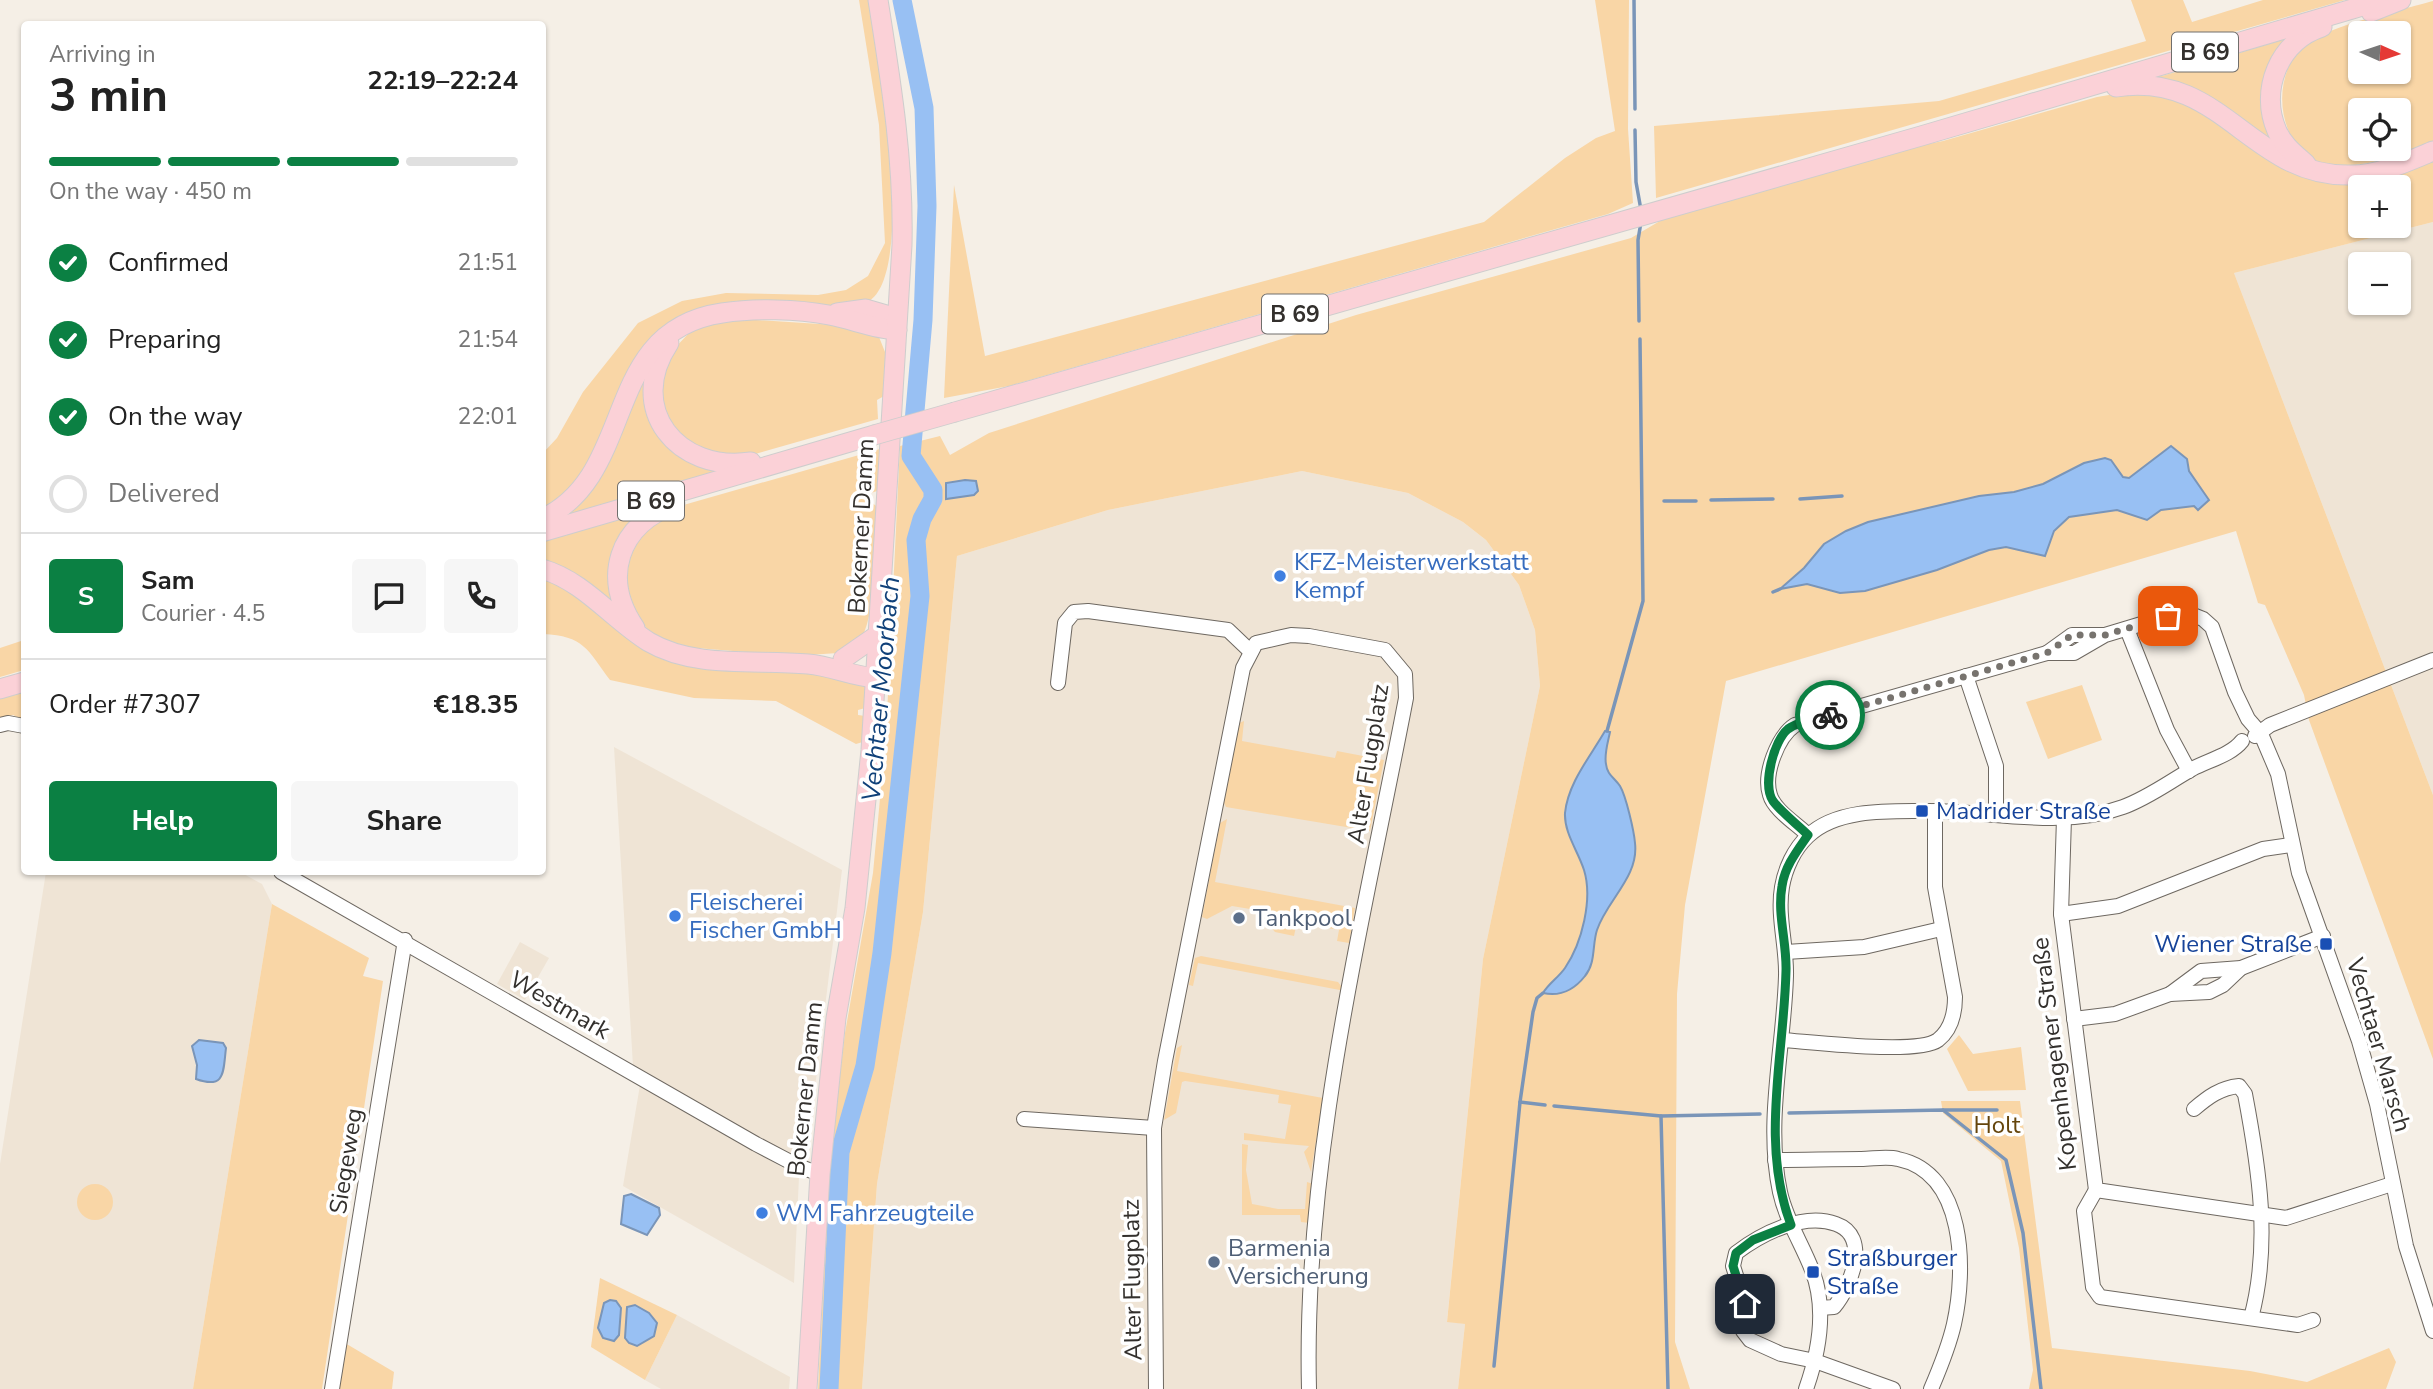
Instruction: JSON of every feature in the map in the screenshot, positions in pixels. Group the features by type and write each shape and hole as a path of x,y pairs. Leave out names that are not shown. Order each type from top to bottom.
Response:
{"main road":[{"name":"Bokerner Damm","path":"807,1389 820,1174 836,1018 862,847 877,672 897,324 901,168 896,110 878,0"},
{"name":"B 69","path":"546,531 2383,0"},
{"path":"2314,172 2286,146 2278,132 2269,95 2275,71 2283,56 2303,36 2395,5 2401,0"},
{"path":"2027,105 2043,107 2119,87 2159,87 2203,101 2294,167 2314,172 2353,176 2372,173 2433,151"},
{"path":"827,315 866,309 899,283"},
{"path":"866,309 897,324"},
{"path":"546,516 569,501 584,485 607,449 627,390 643,359 653,347 680,329 709,315 724,312 827,315 897,324"},
{"path":"680,329 656,364 653,387 655,407 675,443 691,456 711,463 731,465 797,450 824,450"},
{"path":"639,635 622,603 617,580 620,558 631,533 663,509 737,484 759,470"},
{"path":"546,571 570,582 639,635 664,649 700,658 811,664 877,672"},
{"path":"811,664 843,659 879,634"},
{"path":"843,659 877,672"},
{"path":"0,689 21,683"}],"street":[{"path":"1058,683 1065,623 1074,612 1088,611 1228,630 1250,651"},
{"name":"Vechtaer Marsch","path":"1808,835 1770,795 1768,782 1780,739 1785,731 1795,725 2047,653 2074,653 2105,635 2188,613 2203,619 2219,640 2225,667 2248,719 2261,734 2284,796 2291,845 2359,1041 2376,1104 2406,1246 2433,1331"},
{"path":"2127,629 2167,730 2189,771"},
{"name":"Alter Flugplatz","path":"1156,1389 1154,1128 1233,713 1250,651 1256,643 1282,636 1335,639 1385,650 1405,674 1406,698 1326,1132 1308,1327 1309,1389"},
{"path":"1806,1389 1815,1361 1820,1307 1813,1272 1791,1225 1780,1191 1775,1160 1786,952 1780,899 1782,883 1791,858 1808,835 1841,818 1868,813 1935,811 2064,818 2121,808 2159,790 2214,757 2225,754 2242,741 2261,734 2270,724 2433,660"},
{"path":"1966,676 1996,766 1996,813"},
{"path":"0,725 8,723 21,725"},
{"path":"1782,1040 1925,1046 1937,1041 1947,1031 1955,1015 1955,997 1935,887 1935,811"},
{"name":"Kopenhagener Straße","path":"2064,818 2061,914 2096,1190 2286,1219 2392,1184"},
{"path":"2061,914 2118,906 2263,849 2291,845"},
{"name":"Westmark","path":"286,875 405,940 756,1144 820,1174"},
{"path":"1786,952 1864,947 1941,929"},
{"path":"2074,1019 2115,1014 2170,994 2201,971 2241,968 2323,936"},
{"name":"Siegeweg","path":"332,1389 405,940"},
{"path":"2170,994 2209,992 2222,985 2241,968"},
{"path":"2194,1109 2212,1094 2230,1087 2239,1086 2245,1094 2260,1172 2262,1228 2251,1318"},
{"path":"1024,1119 1154,1128"},
{"path":"1775,1160 1896,1158 1916,1164 1931,1175 1945,1192 1958,1245 1958,1299 1942,1362 1931,1389"},
{"path":"2096,1190 2084,1211 2093,1287 2100,1297 2298,1325 2314,1320"},
{"path":"1820,1307 1834,1307 1842,1297 1857,1254 1846,1230 1835,1223 1809,1221 1753,1240 1736,1253 1733,1266 1745,1304 1743,1331 1750,1340 1781,1354 1815,1361 1893,1389"}],"shaded area":[{"path":"2433,222 2433,795 2234,273 2371,238 2411,238 2411,228"},
{"path":"1302,471 1408,493 1463,522 1486,540 1519,585 1535,630 1540,686 1483,959 1447,1321 1465,1324 1458,1389 862,1389 877,1184 923,912 957,556 1108,510"},
{"path":"614,747 842,870 806,1160 795,1160 633,1066"},
{"path":"46,875 246,875 262,884 272,904 193,1389 0,1389 0,1164"},
{"path":"520,942 549,958 525,1000 497,984"},
{"path":"640,1085 799,1177 794,1283 623,1186"},
{"path":"677,1315 790,1377 789,1389 661,1389 645,1380"}],"green space":[{"path":"859,0 872,0 887,110 893,207 890,249 883,282 869,301 846,308 708,313 683,318 661,329 649,340 632,366 604,441 592,462 546,510 546,450 557,438 583,392 638,323 682,301 726,293 818,295 846,290 868,276 885,243 879,125"},
{"path":"1595,0 1629,0 1628,129 1633,203 1608,214 1009,386 944,398 954,185 985,356 1484,222 1565,158 1596,138 1615,131"},
{"path":"2131,0 2183,0 2192,22 2263,0 2345,0 1656,198 1654,126 1939,101 2146,41"},
{"path":"2433,1 2433,143 2411,151 2411,98 2348,98 2348,161 2376,161 2354,165 2322,165 2297,145 2290,133 2282,105 2285,75 2299,50 2324,34 2348,25 2348,84 2412,84 2412,21 2359,21"},
{"path":"2289,38 2272,63 2287,157 2237,114 2209,96 2179,85 2136,79 2159,72 2162,76"},
{"path":"2147,92 2202,107 2277,164 2311,180 2348,184 2348,238 2371,238 2234,273 2433,795 2433,1059 2309,720 2304,695 2265,605 2258,603 2236,531 1726,681 1685,905 1677,994 1675,1342 1690,1389 1458,1389 1465,1324 1447,1322 1483,959 1540,686 1535,630 1519,585 1486,540 1463,522 1408,493 1302,471 1108,510 957,556 923,912 877,1184 862,1389 818,1389 830,1153 845,1033 873,873 886,735 900,446 940,436 950,455 989,433 1356,315 1631,238 1665,218 1890,152 1943,141 2097,97"},
{"path":"2433,160 2433,222 2411,228 2411,175 2380,175"},
{"path":"741,319 835,325 879,337 887,357 884,396 877,400 878,419 741,458 696,449 664,415 660,380 670,353 690,332 719,322"},
{"path":"654,354 654,420 726,470 560,520 559,517"},
{"path":"880,449 880,490 871,493 871,502 880,509 876,588 864,633 838,653 793,656 684,647 651,634 631,608 625,574 627,557 642,532 680,506"},
{"path":"644,510 623,534 620,611 546,565 546,538"},
{"path":"546,577 556,581 636,643 858,682 865,687 865,708 858,710 858,715 865,716 866,741 856,744 776,701 694,698 610,680 583,646 557,635 546,634"},
{"path":"21,641 21,671 0,677 0,648"},
{"path":"2082,685 2102,740 2048,759 2026,702"},
{"path":"21,692 21,719 13,715 0,719 0,699"},
{"path":"1244,721 1242,741 1335,758 1337,751 1384,760 1370,831 1226,807 1224,803 1239,723"},
{"path":"1227,819 1215,882 1355,908 1349,943 1337,941 1339,930 1297,922 1294,936 1275,932 1256,910 1232,906 1207,919 1202,917 1220,823"},
{"path":"272,904 369,958 363,976 383,981 322,1389 193,1389"},
{"path":"1201,956 1338,982 1345,991 1198,963 1193,986 1189,985 1195,958"},
{"path":"1959,1035 1973,1054 2021,1047 2026,1090 1968,1091 1947,1049"},
{"path":"1182,1045 1177,1071 1323,1098 1311,1172 1304,1152 1309,1146 1244,1140 1244,1133 1285,1139 1291,1105 1278,1103 1279,1095 1185,1081 1182,1082 1176,1113 1164,1120 1177,1048"},
{"name":"Holt","path":"1941,1101 2020,1101 2052,1348 2250,1371 2307,1382 2389,1348 2396,1362 2386,1389 2029,1389 2033,1370 2019,1248 2001,1161 1943,1113"},
{"path":"1242,1144 1248,1145 1246,1170 1252,1204 1278,1209 1305,1209 1307,1182 1313,1184 1310,1223 1301,1222 1300,1215 1242,1215"},
{"path":"95,1184 108,1189 113,1202 108,1215 95,1220 82,1215 77,1202 82,1189"},
{"path":"600,1278 677,1315 645,1380 591,1347"},
{"path":"345,1343 394,1372 392,1389 339,1389"}],"water":[{"path":"2171,446 2187,459 2189,471 2209,500 2198,510 2194,506 2161,510 2147,520 2117,510 2069,517 2054,531 2045,556 2006,547 1989,550 1937,570 1865,591 1840,593 1807,584 1780,589 1804,568 1824,544 1868,522 1979,496 2014,492 2043,484 2084,463 2105,458 2111,460 2123,477 2129,478"},
{"path":"976,481 978,491 974,495 946,499 946,483"},
{"path":"1605,731 1610,732 1606,752 1607,768 1625,797 1633,830 1635,855 1627,878 1597,930 1592,960 1585,976 1567,991 1543,993 1562,972 1581,934 1586,907 1586,882 1567,828 1565,813 1570,791"},
{"path":"199,1040 223,1043 226,1048 223,1071 218,1080 206,1082 196,1079 197,1065 192,1046"},
{"path":"631,1194 659,1208 660,1215 647,1235 621,1224 624,1196"},
{"path":"616,1301 621,1308 619,1335 614,1341 603,1338 598,1328 604,1303"},
{"path":"635,1305 649,1313 657,1323 654,1336 637,1346 625,1338 627,1307"}],"waterway":[{"name":"Vechtaer Moorbach","path":"829,1389 840,1152 865,1066 882,953 920,596 916,540 922,519 933,499 933,490 911,456 923,320 927,206 924,108 902,0"},
{"path":"1634,0 1635,109"},
{"path":"1635,130 1636,182 1641,210"},
{"path":"1639,321 1638,240 1641,222"},
{"path":"1607,731 1643,601 1640,339"},
{"path":"1800,499 1842,496"},
{"path":"1711,500 1773,499"},
{"path":"1664,501 1696,501"},
{"path":"1773,592 1780,589"},
{"path":"1494,1366 1520,1102 1533,1012 1537,998 1543,993"},
{"path":"1520,1102 1545,1105"},
{"path":"1554,1106 1661,1116 1760,1114"},
{"path":"1943,1110 1997,1110"},
{"path":"1789,1113 1943,1110 2006,1160 2023,1233 2041,1389"},
{"path":"1661,1116 1668,1389"}],"way so far":[{"path":"1830,715 2047,653 2072,635 2105,635 2168,616"}],"place":[{"name":"KFZ-Meisterwerkstatt Kempf","path":"1280,576"},
{"name":"Madrider Straße","path":"1922,811"},
{"name":"Fleischerei Fischer GmbH","path":"675,916"},
{"name":"Tankpool","path":"1239,918"},
{"name":"Wiener Straße","path":"2326,944"},
{"name":"WM Fahrzeugteile","path":"762,1213"},
{"name":"Barmenia Versicherung","path":"1214,1262"},
{"name":"Straßburger Straße","path":"1813,1272"}],"route":[{"path":"1745,1304 1733,1266 1736,1253 1753,1240 1791,1225 1784,1208 1775,1160 1776,1107 1786,980 1780,899 1782,883 1791,858 1808,835 1773,802 1768,782 1780,739 1785,731 1795,725 1830,715"}]}
